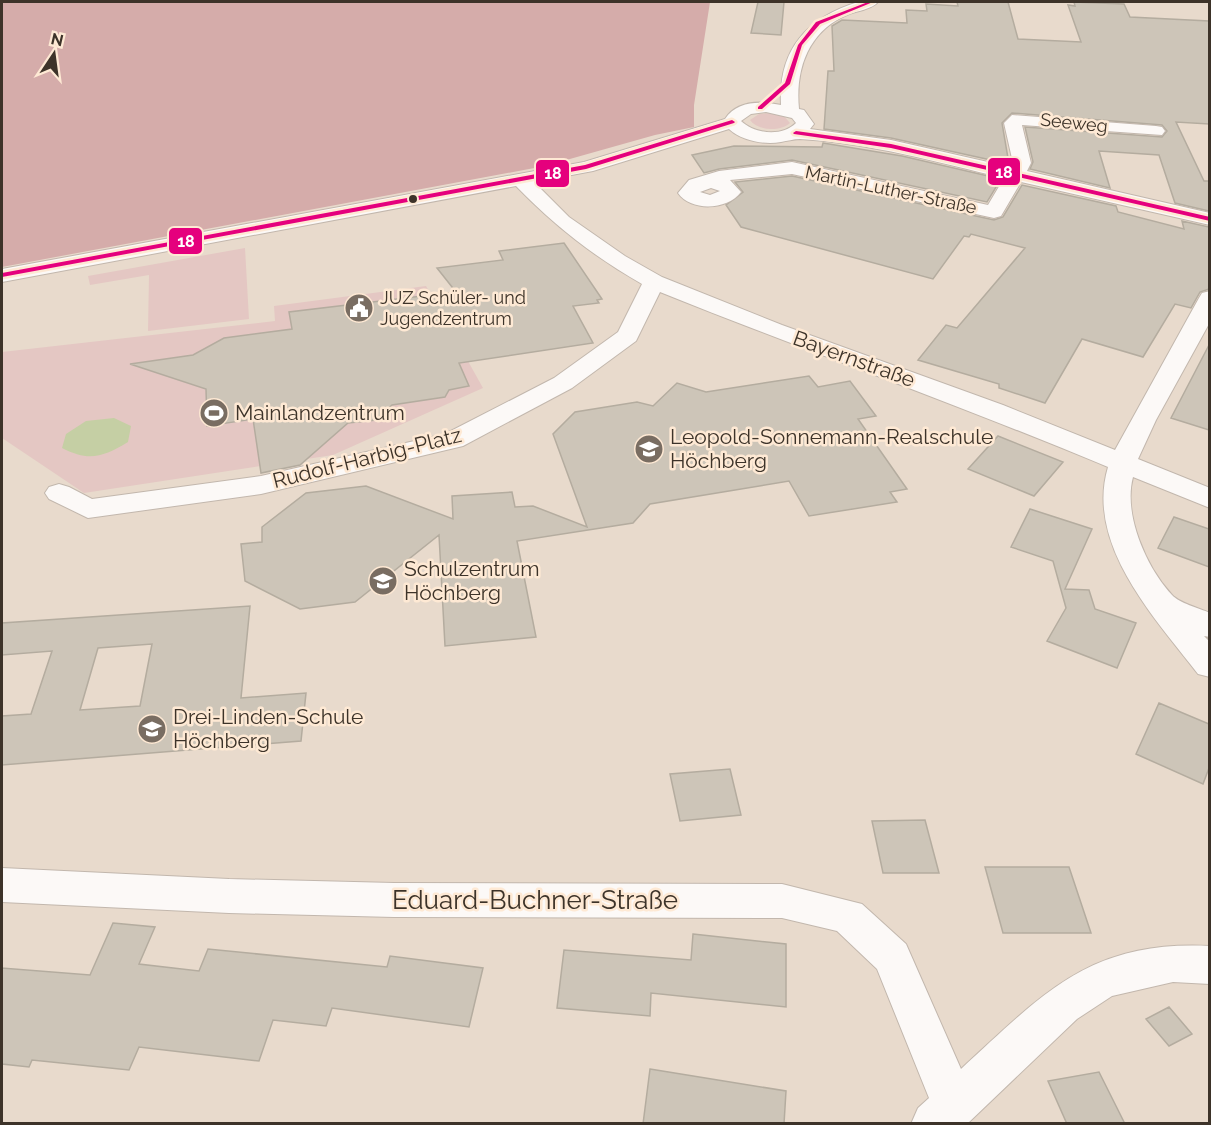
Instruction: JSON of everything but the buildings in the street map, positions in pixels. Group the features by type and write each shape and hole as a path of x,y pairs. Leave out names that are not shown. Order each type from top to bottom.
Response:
{"street":[{"path":"839,2 863,4"},
{"path":"790,111 787,84 800,45 818,24 863,4"},
{"path":"760,108 787,84"},
{"path":"2,275 586,167 687,138 732,122 737,113 760,108 798,114 801,128"},
{"name":"Seeweg","path":"1015,176 1022,163 1013,123 1018,119 1156,131"},
{"path":"732,122 741,130 751,134"},
{"path":"687,138 751,134 774,136 801,128 1209,219"},
{"name":"Martin-Luther-Straße","path":"711,182 726,175 792,168 994,212 1015,176"},
{"name":"Bayernstraße","path":"521,180 562,221 617,261 654,282 774,330 994,410 1209,499"},
{"name":"Rudolf-Harbig-Platz","path":"59,493 88,508 110,506 261,485 454,440 563,383 628,336 654,282"},
{"path":"1209,298 1188,341 1148,409 1123,463 1116,498 1127,546 1159,602 1209,665"},
{"path":"1159,602 1209,626"},
{"name":"Eduard-Buchner-Straße","path":"2,885 229,896 394,900 782,901 848,916 892,957 944,1114"},
{"path":"944,1114 1062,1005 1103,979 1173,963 1209,964"}],"shaded area":[{"path":"2,2 710,2 694,105 694,127 655,135 545,166 2,267"},
{"path":"759,114 783,115 790,123 781,128 769,129 758,126 750,120"},
{"path":"245,248 249,319 148,331 149,275 90,285 88,276"},
{"name":"Mainlandzentrum","path":"426,286 483,388 333,455 84,493 2,438 2,352 275,321 274,306"},
{"path":"114,418 131,426 128,442 96,456 80,455 62,448 66,434 86,421"}],"transit line":[{"name":"18","path":"760,108 787,84 800,45 818,23 871,2"},
{"name":"18","path":"2,275 586,167 732,122"},
{"name":"18","path":"796,133 891,146 1210,219"}],"place":[{"name":"JUZ Schüler- und Jugendzentrum","path":"359,308"},
{"name":"Mainlandzentrum","path":"214,413"},
{"name":"Leopold-Sonnemann-Realschule Höchberg","path":"649,449"},
{"name":"Schulzentrum Höchberg","path":"383,581"},
{"name":"Drei-Linden-Schule Höchberg","path":"152,729"}]}
